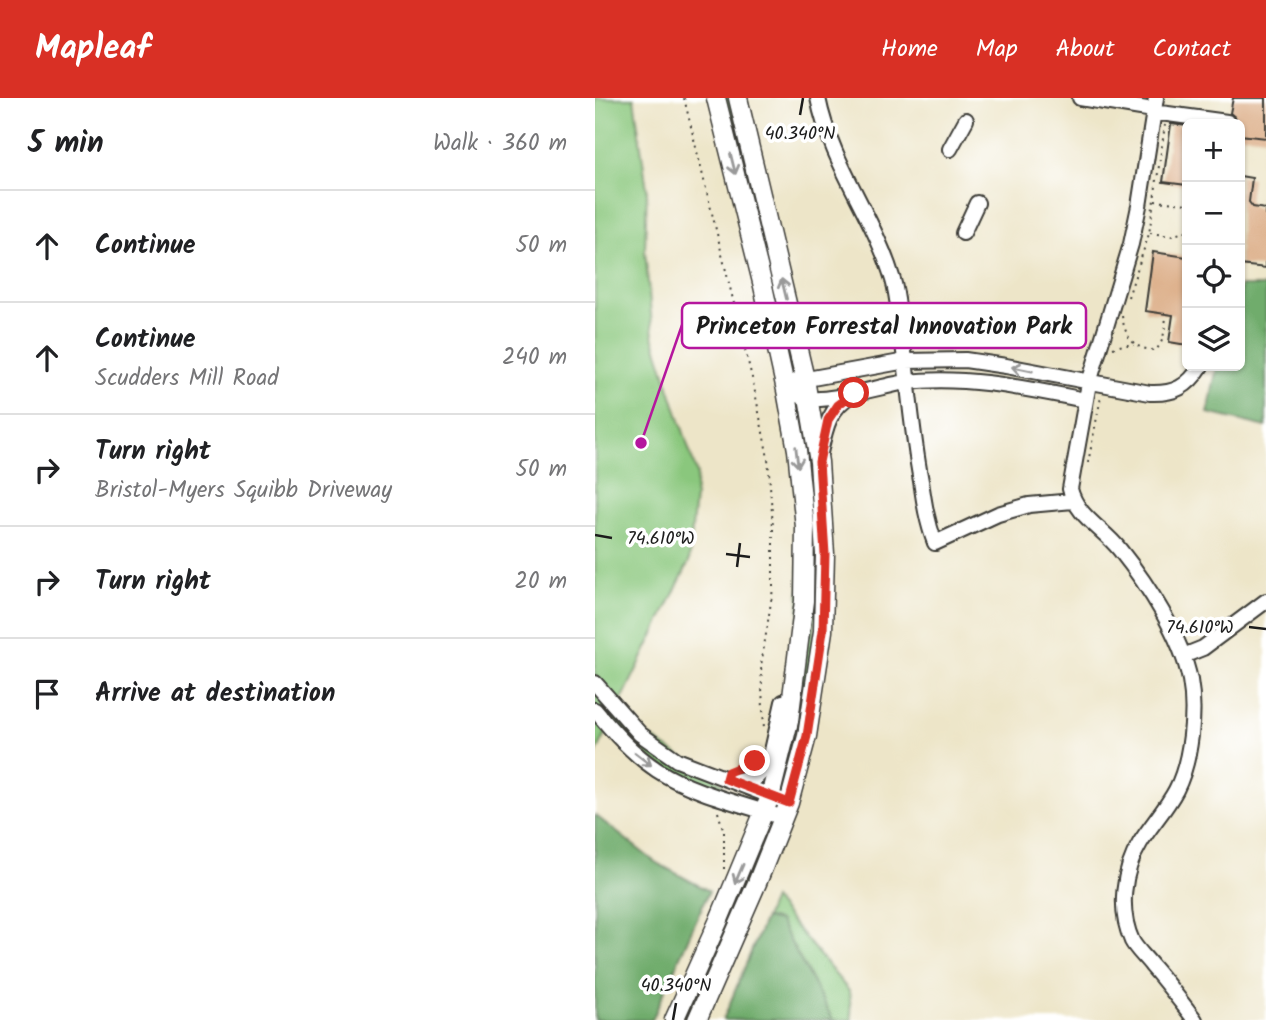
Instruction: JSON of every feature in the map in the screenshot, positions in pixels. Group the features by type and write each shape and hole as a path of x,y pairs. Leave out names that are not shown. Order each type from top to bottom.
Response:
{"main road":[{"path":"674,1020 767,804 789,721 801,635 805,527 797,450 769,308 716,98"},
{"path":"697,1020 786,810 807,736 823,631 825,554 819,462 805,379 738,98"}],"street":[{"path":"818,98 825,130 890,272 906,361 916,459 927,522 935,543 998,514 1029,505 1073,501"},
{"path":"1080,98 1154,107 1212,119"},
{"path":"1154,107 1131,244 1089,383 1070,489 1073,501 1082,514 1119,548 1158,606 1177,639 1190,682 1192,731 1177,789 1133,857 1124,890 1124,910 1133,942 1195,1020"},
{"path":"950,149 966,120"},
{"path":"963,233 977,204"},
{"path":"785,386 805,379 906,361 965,360 1089,383 1168,394 1198,371"},
{"path":"785,386 809,400 908,382 1000,384 1085,400"},
{"path":"819,462 828,420 838,405 854,393"},
{"path":"1183,656 1203,648 1266,601"},
{"path":"726,779 750,780 761,775 769,764 781,718 790,661 801,635"},
{"path":"595,683 624,719 657,747 677,760 726,779 767,804"},
{"path":"595,710 624,744 660,772 720,797 767,804 786,810"}],"path":[{"path":"684,98 753,382 768,458 773,577 761,666 760,686 765,733"},
{"path":"1154,201 1182,204"},
{"path":"1149,233 1171,236 1182,233"},
{"path":"1122,314 1125,331 1134,345 1142,350 1156,350 1163,338 1166,318"},
{"path":"1110,349 1134,345"},
{"path":"726,779 728,772 755,761"},
{"path":"720,797 718,813 724,831 723,879"}],"green space":[{"path":"595,98 634,98 647,189 645,250 653,336 697,474 689,562 615,714 723,784 720,791 665,767 648,756 611,722 595,756"},
{"path":"722,98 732,98 794,370 773,284 758,242"},
{"path":"1245,286 1266,286 1266,427 1208,413 1216,371 1245,371"},
{"path":"802,409 814,483 821,570 807,701 786,791 783,790 797,731 800,697 798,410"},
{"path":"595,815 655,862 709,891 652,1020 595,1020"},
{"path":"766,827 769,828 692,1020 682,1020"},
{"path":"773,899 849,991 852,1020 833,1020 779,921 765,918"},
{"path":"765,918 779,921 833,1020 723,1020"}],"building":[{"path":"1233,98 1266,98 1266,138 1245,136 1245,119 1236,119 1230,113"},
{"path":"1171,124 1182,125 1182,184 1163,182"},
{"path":"1245,177 1252,178 1249,202 1253,207 1266,209 1266,268 1245,266"},
{"path":"1153,252 1182,256 1182,344 1169,342 1173,315 1145,311"}],"place":[{"name":"Princeton Forrestal Innovation Park","path":"641,443"}],"route":[{"path":"755,761 728,772 726,779 789,803 807,736 823,631 825,554 819,462 828,420 838,405 854,393"}]}
